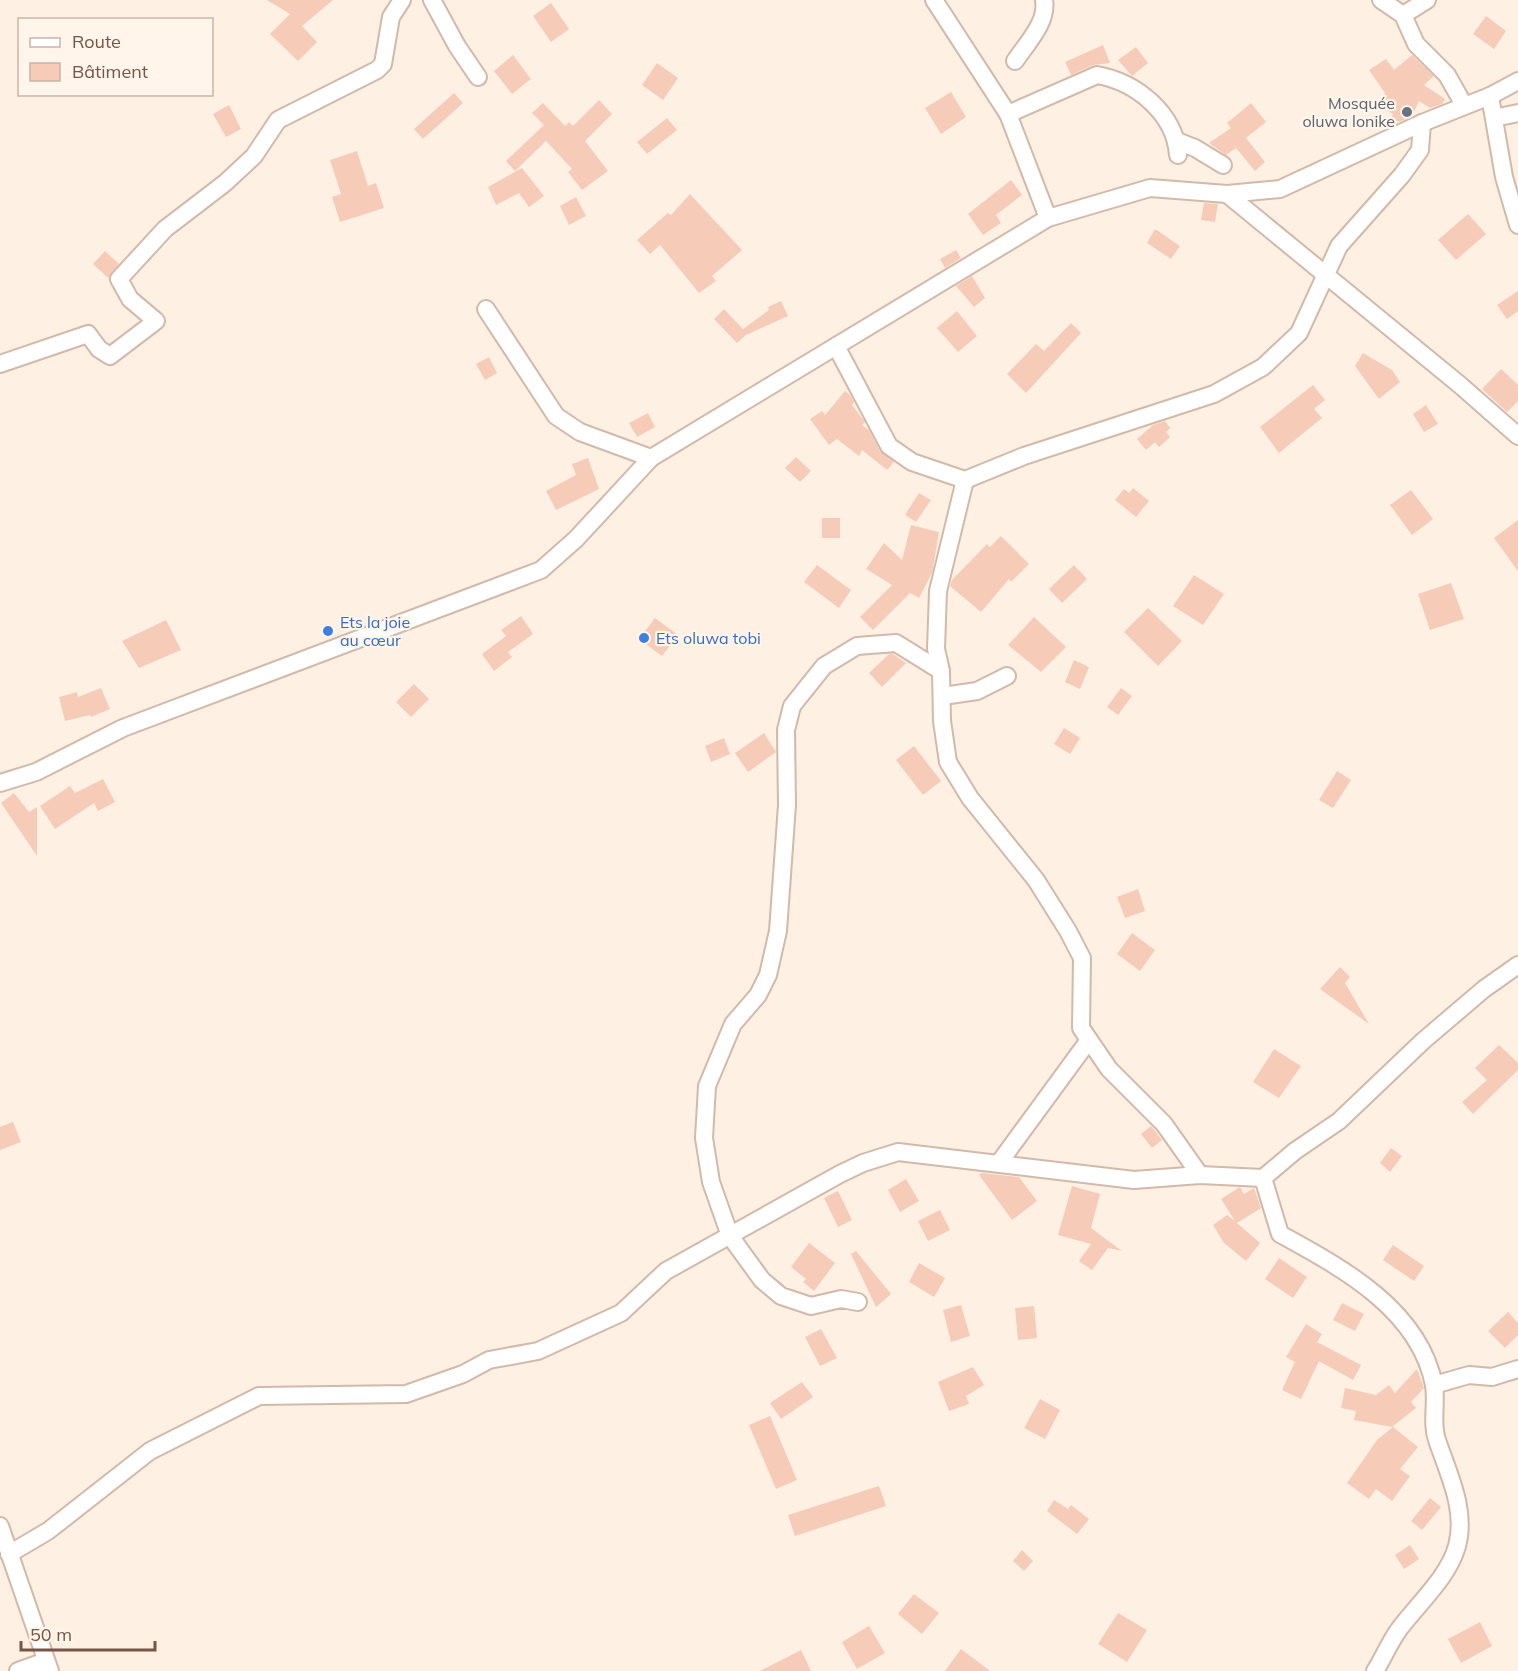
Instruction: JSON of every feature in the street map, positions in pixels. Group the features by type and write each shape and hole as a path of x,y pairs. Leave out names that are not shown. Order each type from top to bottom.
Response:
{"street":[{"path":"0,364 88,334 99,350 110,356 156,321 130,299 119,279 165,229 225,183 254,156 278,120 377,70 384,64 391,17 402,0"},
{"path":"432,0 457,46 478,77"},
{"path":"1015,61 1042,21 1047,9 1044,0"},
{"path":"1381,0 1403,15 1416,44 1447,75 1464,105"},
{"path":"1403,15 1427,0"},
{"path":"939,2 1008,114 1048,218"},
{"path":"1008,114 1097,75 1128,84 1144,95 1161,112 1178,148 1195,148 1223,165"},
{"path":"0,783 36,772 123,728 541,570 576,539 651,458 1048,218 1150,188 1227,194 1280,189 1422,123 1490,96 1518,81"},
{"path":"1490,96 1504,177 1518,225"},
{"path":"1494,118 1518,113"},
{"path":"836,346 889,446 912,462 965,480 1024,456 1214,394 1263,367 1299,333 1339,246 1420,150 1422,123"},
{"path":"1227,194 1460,385 1518,436"},
{"path":"486,309 556,416 580,432 651,458"},
{"path":"965,480 938,591 936,649 941,670 942,721 948,762 970,798 1036,880 1082,957 1081,1028 1109,1069 1164,1124 1200,1175"},
{"path":"858,1302 842,1299 811,1306 781,1296 762,1280 730,1236 711,1182 707,1160 704,1138 707,1086 734,1024 758,995 768,975 778,931 787,805 786,730 792,706 824,666 856,646 896,643 941,670"},
{"path":"943,696 977,691 1007,676"},
{"path":"9,1554 48,1531 150,1451 259,1396 406,1394 463,1374 489,1360 510,1359 538,1351 621,1313 666,1271 840,1174 863,1163 898,1152 1134,1180 1200,1175 1263,1178 1295,1151 1339,1121 1423,1041 1484,989 1518,965"},
{"path":"999,1163 1089,1040"},
{"path":"1263,1178 1280,1234 1335,1263 1388,1305 1417,1340 1434,1385 1436,1437 1450,1475 1459,1514 1457,1548 1446,1569 1398,1630 1381,1669"},
{"path":"1434,1385 1469,1375 1492,1377 1518,1369"},
{"path":"0,1526 48,1666 18,1671"}],"building":[{"path":"267,0 333,0 302,26 317,42 298,61 270,34 290,14"},
{"path":"551,3 569,29 551,42 533,16"},
{"path":"1486,16 1506,31 1494,49 1473,34"},
{"path":"1103,45 1110,63 1093,65 1071,75 1065,62"},
{"path":"1136,47 1148,63 1132,76 1118,60"},
{"path":"513,55 531,79 512,94 494,71"},
{"path":"1412,55 1434,76 1424,85 1445,99 1442,104 1430,108 1419,101 1412,116 1399,122 1391,118 1393,114 1378,105 1385,93 1369,70 1386,59 1394,70"},
{"path":"657,63 678,78 663,100 642,85"},
{"path":"951,92 966,117 941,134 925,108"},
{"path":"454,93 463,103 423,139 414,129"},
{"path":"599,100 612,114 585,141 608,171 582,190 568,172 572,169 546,141 515,171 506,161 544,125 532,113 543,103 565,126 569,122 573,126"},
{"path":"1251,103 1266,122 1246,138 1265,162 1255,171 1236,148 1226,155 1209,143 1231,128 1227,123"},
{"path":"229,105 241,129 226,137 213,114"},
{"path":"667,118 677,130 647,154 637,142"},
{"path":"357,151 368,186 376,183 384,208 340,222 332,197 341,194 330,160"},
{"path":"522,168 544,196 529,207 519,193 496,205 488,187"},
{"path":"1011,180 1022,195 996,215 1001,223 983,235 968,214"},
{"path":"690,194 742,250 712,276 716,281 699,293 660,245 650,254 637,240 668,213 671,215"},
{"path":"576,197 586,216 569,225 560,206"},
{"path":"1204,203 1218,204 1215,222 1201,220"},
{"path":"1468,214 1486,234 1456,260 1438,240"},
{"path":"1155,229 1180,246 1171,259 1147,243"},
{"path":"956,250 961,258 945,268 940,259"},
{"path":"105,251 119,264 108,278 93,264"},
{"path":"972,276 985,298 974,307 956,286"},
{"path":"1518,291 1518,311 1507,319 1497,305"},
{"path":"781,301 788,316 746,335 737,343 714,319 724,309 743,329 769,310 768,307"},
{"path":"957,311 977,336 958,352 937,328"},
{"path":"1071,323 1081,333 1026,393 1007,374 1036,344 1044,351"},
{"path":"1363,353 1392,370 1400,382 1379,399 1355,366"},
{"path":"489,357 497,373 485,380 476,364"},
{"path":"1501,369 1518,385 1518,401 1507,412 1482,389"},
{"path":"1313,385 1325,400 1314,409 1322,418 1279,453 1260,427"},
{"path":"845,391 850,395 854,402 852,405 865,422 862,425 869,430 880,451 894,462 887,470 862,450 859,456 837,439 829,445 810,419 822,411 825,415"},
{"path":"1426,405 1438,424 1424,432 1413,414"},
{"path":"648,413 655,427 637,437 629,423"},
{"path":"1165,421 1170,428 1166,432 1170,437 1159,447 1155,442 1146,450 1137,439 1153,425"},
{"path":"796,457 811,471 800,482 785,468"},
{"path":"588,458 599,489 556,510 546,491 576,475 572,464"},
{"path":"1133,488 1149,501 1136,517 1115,500 1124,489 1129,493"},
{"path":"1411,490 1433,519 1412,535 1390,505"},
{"path":"919,493 931,500 916,522 905,515"},
{"path":"822,518 840,518 840,538 822,538"},
{"path":"1518,520 1518,571 1494,538"},
{"path":"911,525 939,532 932,573 919,598 910,593 873,630 860,617 892,585 866,569 884,543 902,560"},
{"path":"1001,536 1029,564 1011,582 1009,579 981,612 950,586 952,580 987,544 990,547"},
{"path":"817,565 851,590 839,608 804,582"},
{"path":"1074,565 1087,579 1062,603 1049,589"},
{"path":"1194,575 1224,594 1203,625 1173,606"},
{"path":"1451,583 1464,619 1430,630 1418,594"},
{"path":"1148,608 1182,641 1158,666 1124,632"},
{"path":"521,616 533,634 508,652 512,657 494,671 482,654 506,636 501,630"},
{"path":"1034,617 1066,647 1041,672 1008,645"},
{"path":"655,618 678,635 662,656 639,639"},
{"path":"166,620 181,650 139,668 122,641"},
{"path":"889,654 893,654 906,663 882,687 869,673"},
{"path":"1074,660 1089,667 1080,689 1065,682"},
{"path":"414,684 429,699 411,717 396,702"},
{"path":"101,688 110,709 91,717 90,715 65,721 59,697 77,692 78,697"},
{"path":"1121,688 1132,696 1118,715 1107,707"},
{"path":"1064,728 1080,738 1070,754 1054,744"},
{"path":"764,733 776,752 748,772 735,753"},
{"path":"724,738 730,754 711,762 705,746"},
{"path":"914,746 941,781 923,795 896,760"},
{"path":"1337,771 1351,780 1333,808 1319,800"},
{"path":"103,779 115,802 98,811 94,803 55,829 40,806 70,786 75,793"},
{"path":"14,793 29,812 37,807 37,856 1,803"},
{"path":"1138,889 1145,911 1125,918 1117,897"},
{"path":"1132,933 1155,950 1140,971 1117,954"},
{"path":"1340,967 1350,977 1345,983 1369,1024 1320,989"},
{"path":"1499,1045 1518,1063 1518,1070 1473,1114 1462,1102 1487,1080 1475,1068"},
{"path":"1274,1049 1301,1066 1279,1098 1253,1082"},
{"path":"13,1122 21,1142 0,1150 0,1127"},
{"path":"1151,1126 1162,1140 1152,1148 1141,1134"},
{"path":"1391,1148 1402,1156 1390,1172 1380,1163"},
{"path":"982,1173 1019,1177 1037,1201 1012,1220 979,1175"},
{"path":"906,1179 919,1201 900,1212 888,1190"},
{"path":"1072,1186 1100,1194 1091,1228 1122,1251 1108,1248 1092,1270 1079,1261 1091,1244 1058,1235"},
{"path":"1240,1187 1244,1194 1254,1188 1261,1208 1237,1223 1260,1243 1246,1261 1224,1243 1213,1225 1227,1215 1235,1221 1221,1199"},
{"path":"838,1191 852,1220 838,1227 824,1198"},
{"path":"940,1210 950,1230 928,1241 918,1221"},
{"path":"809,1243 835,1263 814,1291 803,1282 806,1279 791,1267"},
{"path":"1393,1245 1424,1266 1414,1281 1383,1260"},
{"path":"856,1251 891,1294 876,1307 851,1254"},
{"path":"1279,1258 1307,1277 1293,1298 1265,1279"},
{"path":"919,1263 945,1278 934,1297 909,1282"},
{"path":"1342,1303 1364,1314 1355,1331 1333,1320"},
{"path":"961,1305 970,1336 951,1342 943,1310"},
{"path":"1034,1306 1037,1338 1018,1340 1015,1308"},
{"path":"1508,1312 1518,1323 1518,1335 1505,1348 1488,1331"},
{"path":"1306,1324 1322,1334 1317,1342 1361,1365 1353,1380 1319,1361 1301,1399 1282,1390 1295,1362 1286,1357"},
{"path":"821,1329 837,1358 820,1366 805,1337"},
{"path":"973,1367 984,1385 966,1396 969,1404 949,1411 938,1382"},
{"path":"1417,1369 1424,1388 1411,1402 1416,1408 1392,1427 1354,1420 1356,1411 1341,1408 1345,1388 1376,1395 1389,1385 1395,1393"},
{"path":"802,1382 813,1397 781,1419 770,1403"},
{"path":"1040,1399 1060,1410 1045,1439 1024,1428"},
{"path":"770,1416 797,1480 776,1489 749,1425"},
{"path":"1393,1427 1418,1447 1400,1469 1410,1476 1392,1501 1376,1489 1369,1499 1347,1483 1377,1440"},
{"path":"879,1486 886,1506 795,1536 788,1515"},
{"path":"1430,1498 1441,1507 1422,1530 1411,1521"},
{"path":"1054,1500 1068,1509 1071,1505 1089,1519 1077,1534 1047,1511"},
{"path":"1410,1545 1419,1559 1404,1569 1395,1555"},
{"path":"1022,1550 1033,1561 1024,1571 1013,1561"},
{"path":"914,1594 939,1613 922,1634 898,1614"},
{"path":"1118,1613 1147,1630 1127,1662 1098,1644"},
{"path":"1480,1622 1492,1646 1461,1663 1448,1639"},
{"path":"869,1626 885,1653 857,1669 842,1642"},
{"path":"961,1649 990,1671 945,1671"},
{"path":"801,1650 811,1671 760,1671"}],"place":[{"name":"Mosquée oluwa lonike","path":"1407,112"},
{"name":"Ets la joie au cœur","path":"328,631"},
{"name":"Ets oluwa tobi","path":"644,638"}]}
